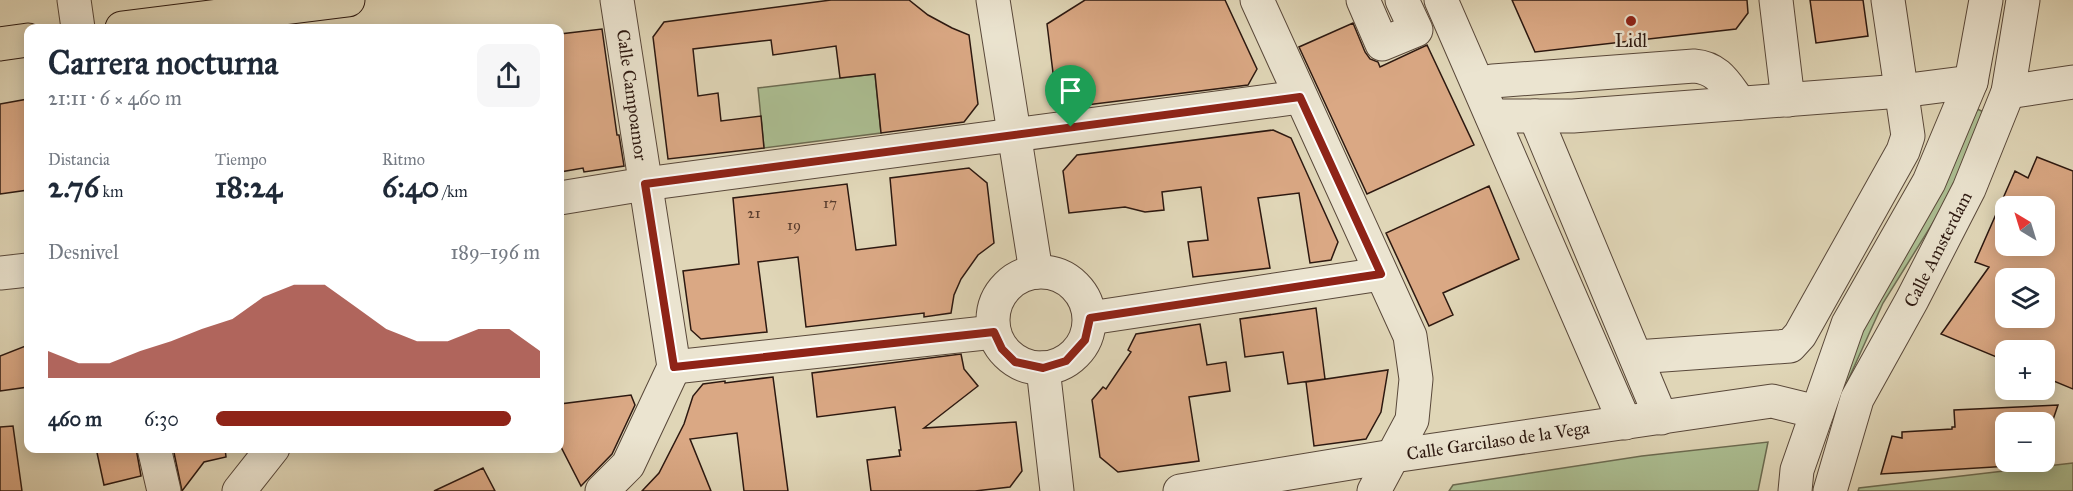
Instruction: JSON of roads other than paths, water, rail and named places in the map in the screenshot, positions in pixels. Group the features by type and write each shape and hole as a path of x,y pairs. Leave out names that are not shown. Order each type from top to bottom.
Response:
{"main road":[{"path":"154,24 348,0"},
{"path":"0,44 24,41"}],"street":[{"path":"74,0 77,24"},
{"name":"Calle Campoamor","path":"617,0 674,367"},
{"path":"993,0 1036,272"},
{"path":"1257,0 1410,336 1416,379 1412,420 1374,491"},
{"path":"1363,0 1382,44 1416,30 1402,0"},
{"path":"1441,0 1625,423"},
{"path":"1776,0 1788,100"},
{"path":"1636,357 1790,346 1800,335 1904,151 1908,136 1888,0"},
{"path":"1795,491 1797,470 1848,324 1929,182 1971,82 1986,0"},
{"name":"Calle Amsterdam","path":"1830,491 1857,399 1912,300 1969,189 2008,93 2024,0"},
{"path":"1478,84 1492,81 1694,66 1707,67 1716,73 1740,103"},
{"path":"1492,116 1573,116 1901,91 1971,82"},
{"path":"2008,93 2073,82"},
{"path":"564,197 645,184 1300,97"},
{"path":"1536,116 1661,418"},
{"path":"0,273 24,270"},
{"path":"1036,272 1057,274 1074,284 1085,299 1090,318 1085,340 1066,361 1043,368 1015,362 1002,349 994,332 993,318 996,303 1004,289 1016,279 1036,272"},
{"path":"1090,318 1381,274"},
{"path":"602,491 628,465 674,367 994,332"},
{"path":"1043,368 1057,491"},
{"name":"Calle Garcilaso de la Vega","path":"1180,491 1393,456 1772,402 1816,412"},
{"path":"155,453 164,491"},
{"path":"239,491 269,453"}],"place":[{"name":"Lidl","path":"1631,21"}]}
